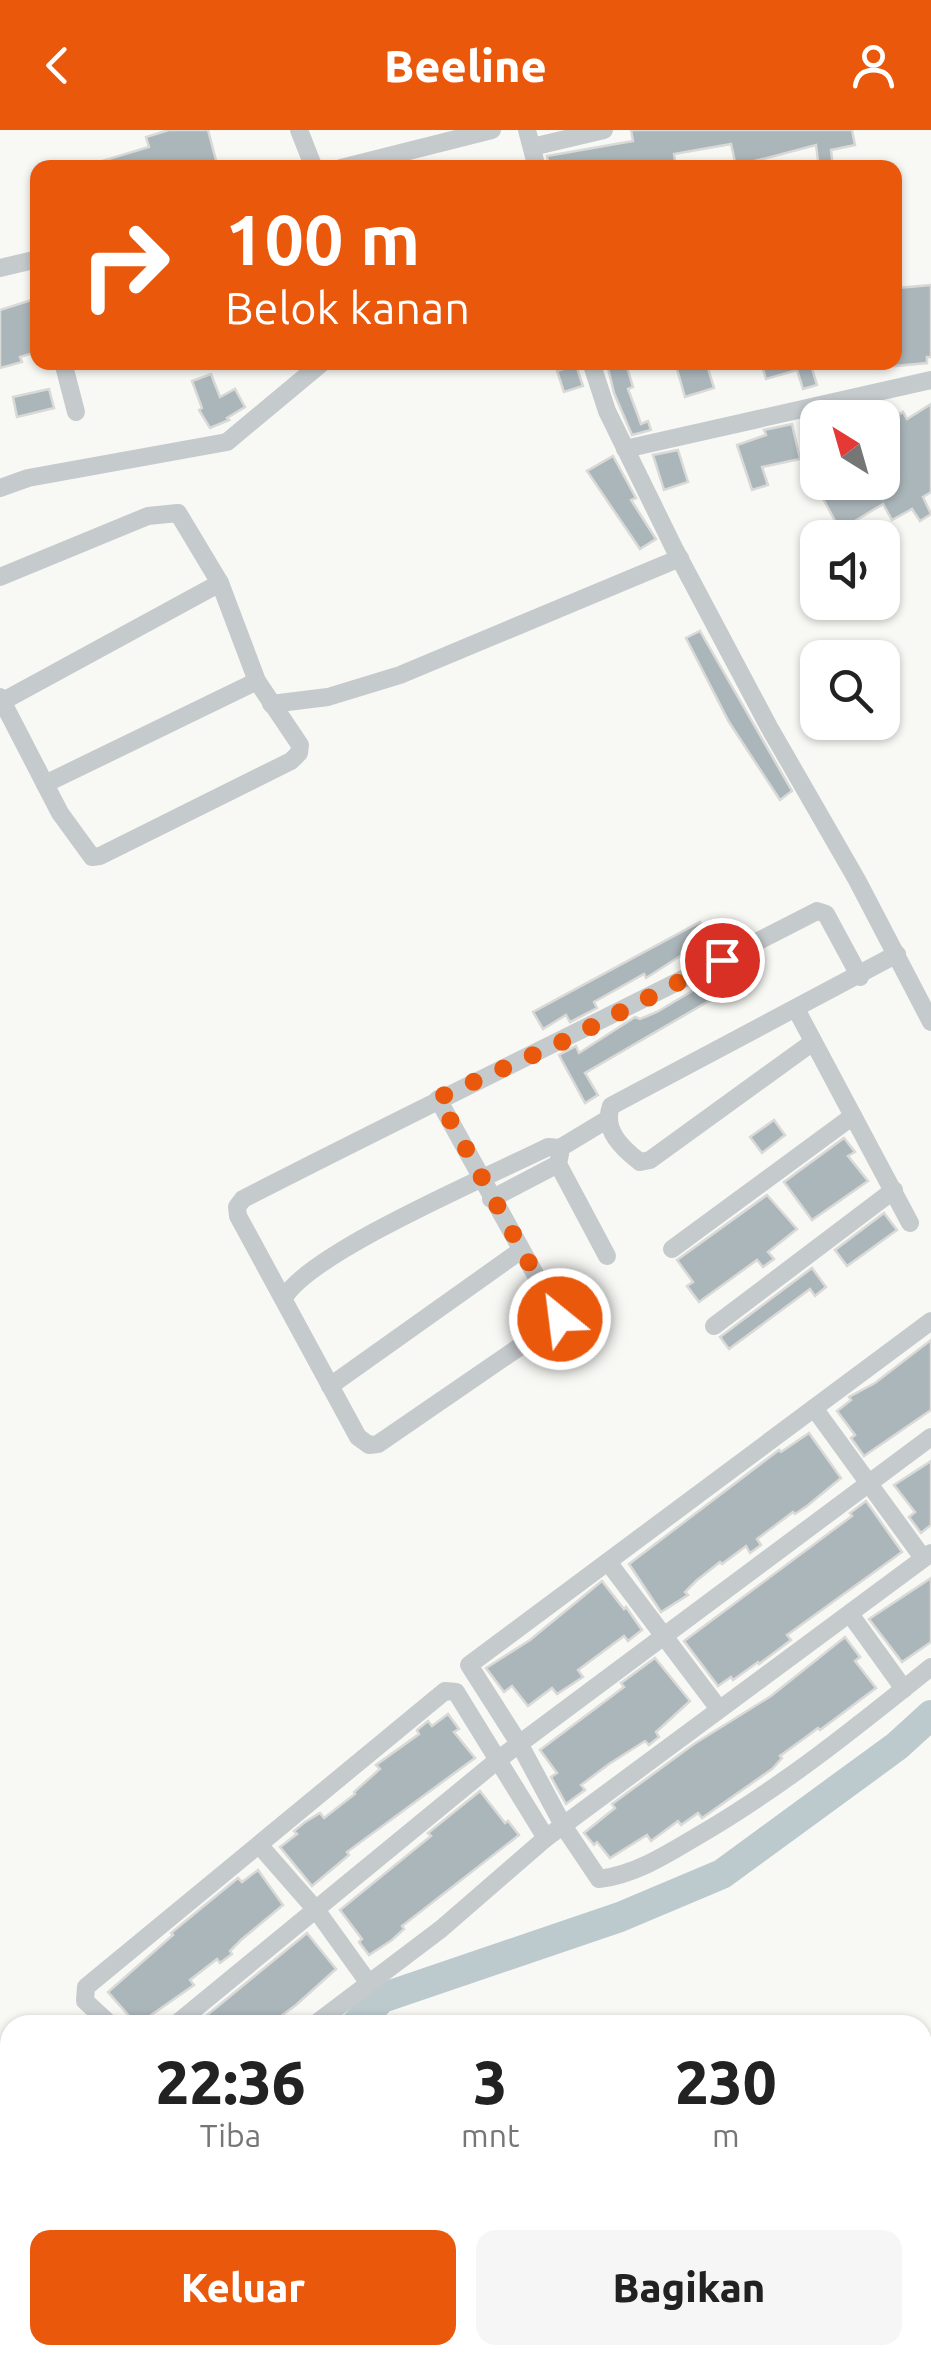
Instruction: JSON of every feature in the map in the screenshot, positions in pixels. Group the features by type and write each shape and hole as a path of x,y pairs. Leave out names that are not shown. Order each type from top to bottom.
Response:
{"street":[{"path":"299,130 311,160"},
{"path":"373,160 492,130"},
{"path":"530,139 604,130"},
{"path":"0,268 30,263"},
{"path":"65,370 76,412"},
{"path":"0,488 28,478 227,442 313,370"},
{"path":"594,370 625,449 680,558 768,727 897,954 931,1022"},
{"path":"625,449 931,380"},
{"path":"0,577 148,516 178,512 220,583 258,681 300,745 299,753 290,762 92,857 82,848 45,784 1,699 220,583"},
{"path":"271,704 328,697 400,674 680,558"},
{"path":"45,784 258,681"},
{"path":"438,1098 520,1251 559,1314 558,1324 378,1444 369,1445 358,1438 238,1216 237,1207 243,1199 438,1098 564,1041 818,911 826,914 860,977"},
{"path":"814,1042 645,1163 617,1144 608,1110 620,1101 897,954"},
{"path":"796,1009 910,1223"},
{"path":"672,1249 853,1116"},
{"path":"492,1200 608,1119"},
{"path":"284,1298 302,1278 356,1243 548,1146 559,1156 607,1256"},
{"path":"714,1326 894,1190"},
{"path":"330,1386 520,1251"},
{"path":"931,1321 470,1665 598,1879 650,1864 763,1798 848,1736 931,1667"},
{"path":"327,2015 440,1929 546,1838 927,1556 868,1484 814,1408"},
{"path":"187,2015 498,1759 931,1438"},
{"path":"608,1562 719,1709"},
{"path":"850,1614 904,1689"},
{"path":"100,2015 85,2001 86,1987 445,1691 456,1692 546,1838"},
{"path":"260,1846 317,1911 368,1982"}],"building":[{"path":"169,130 208,130 216,160 105,160 149,147 146,137"},
{"path":"631,130 852,130 855,145 831,150 832,160 818,160 816,145 759,160 735,160 731,144 674,154 675,160 548,160 547,156 633,141"},
{"path":"931,285 931,357 927,357 927,363 902,365 902,288"},
{"path":"30,301 30,354 20,357 22,362 0,368 0,310"},
{"path":"578,370 583,386 564,392 557,371"},
{"path":"608,370 628,370 633,387 628,389 641,424 648,421 651,430 632,435"},
{"path":"677,370 708,370 714,388 685,397"},
{"path":"763,370 797,370 766,379"},
{"path":"797,370 812,370 817,385 803,389"},
{"path":"211,374 220,397 235,389 245,407 210,428 199,410 202,408 192,381"},
{"path":"49,389 54,408 17,417 13,397"},
{"path":"931,404 931,492 923,497 931,514 920,521 912,509 892,520 883,504 857,520 835,520 824,500 900,500 900,413 907,419"},
{"path":"792,424 800,459 762,467 768,485 752,490 737,445 766,435 764,430"},
{"path":"678,450 688,482 664,490 653,455"},
{"path":"613,456 636,498 631,500 656,539 640,549 587,471"},
{"path":"700,631 792,791 780,800 729,722 686,638"},
{"path":"700,922 710,937 646,978 644,974 594,1002 597,1008 570,1022 566,1015 543,1029 533,1012"},
{"path":"724,972 733,987 585,1073 598,1095 585,1103 559,1055 576,1046 579,1053 635,1017 640,1019 657,1012"},
{"path":"774,1120 785,1135 762,1153 750,1137"},
{"path":"844,1138 855,1152 848,1156 868,1181 812,1220 784,1182"},
{"path":"767,1195 797,1229 768,1252 774,1259 763,1267 757,1260 699,1302 687,1286 693,1282 677,1260"},
{"path":"884,1213 897,1230 847,1266 835,1250"},
{"path":"812,1268 826,1287 815,1296 810,1289 729,1349 720,1337"},
{"path":"931,1340 931,1410 864,1456 851,1438 855,1435 837,1411 851,1400 849,1397 875,1383"},
{"path":"809,1433 841,1478 757,1539 761,1545 750,1553 746,1546 720,1562 685,1592 688,1595 661,1612 629,1564 779,1450"},
{"path":"931,1461 931,1525 921,1533 909,1517 915,1512 894,1485"},
{"path":"866,1501 902,1552 787,1635 791,1640 759,1664 718,1686 684,1641 852,1516 850,1513"},
{"path":"931,1578 931,1642 902,1662 869,1619"},
{"path":"602,1581 642,1630 628,1641 624,1636 578,1670 583,1677 557,1694 552,1688 528,1706 512,1686 504,1692 486,1668 530,1640"},
{"path":"845,1637 860,1657 855,1661 876,1688 780,1756 772,1769 702,1818 698,1813 681,1825 678,1821 651,1841 647,1835 610,1858 584,1833 615,1808 612,1804 694,1744 771,1696"},
{"path":"655,1658 690,1701 656,1732 659,1737 649,1745 645,1741 609,1764 581,1785 585,1790 566,1804 551,1777 557,1773 540,1750 624,1687 621,1683"},
{"path":"448,1714 459,1729 454,1732 475,1758 347,1852 349,1855 312,1886 280,1847 305,1822 320,1813 324,1818 355,1794 380,1769 376,1765 419,1734 417,1730 428,1721 432,1726"},
{"path":"480,1791 519,1835 369,1955 340,1910"},
{"path":"258,1870 283,1905 241,1940 230,1951 232,1954 220,1963 217,1959 190,1980 194,1985 151,2015 128,2015 108,1992 238,1878 242,1882"},
{"path":"307,1933 336,1969 282,2015 207,2015"}],"waterway":[{"path":"365,2015 382,1998 620,1917 722,1874 897,1746 931,1715"}],"route":[{"path":"560,1319 438,1098 564,1041 722,960"}]}
